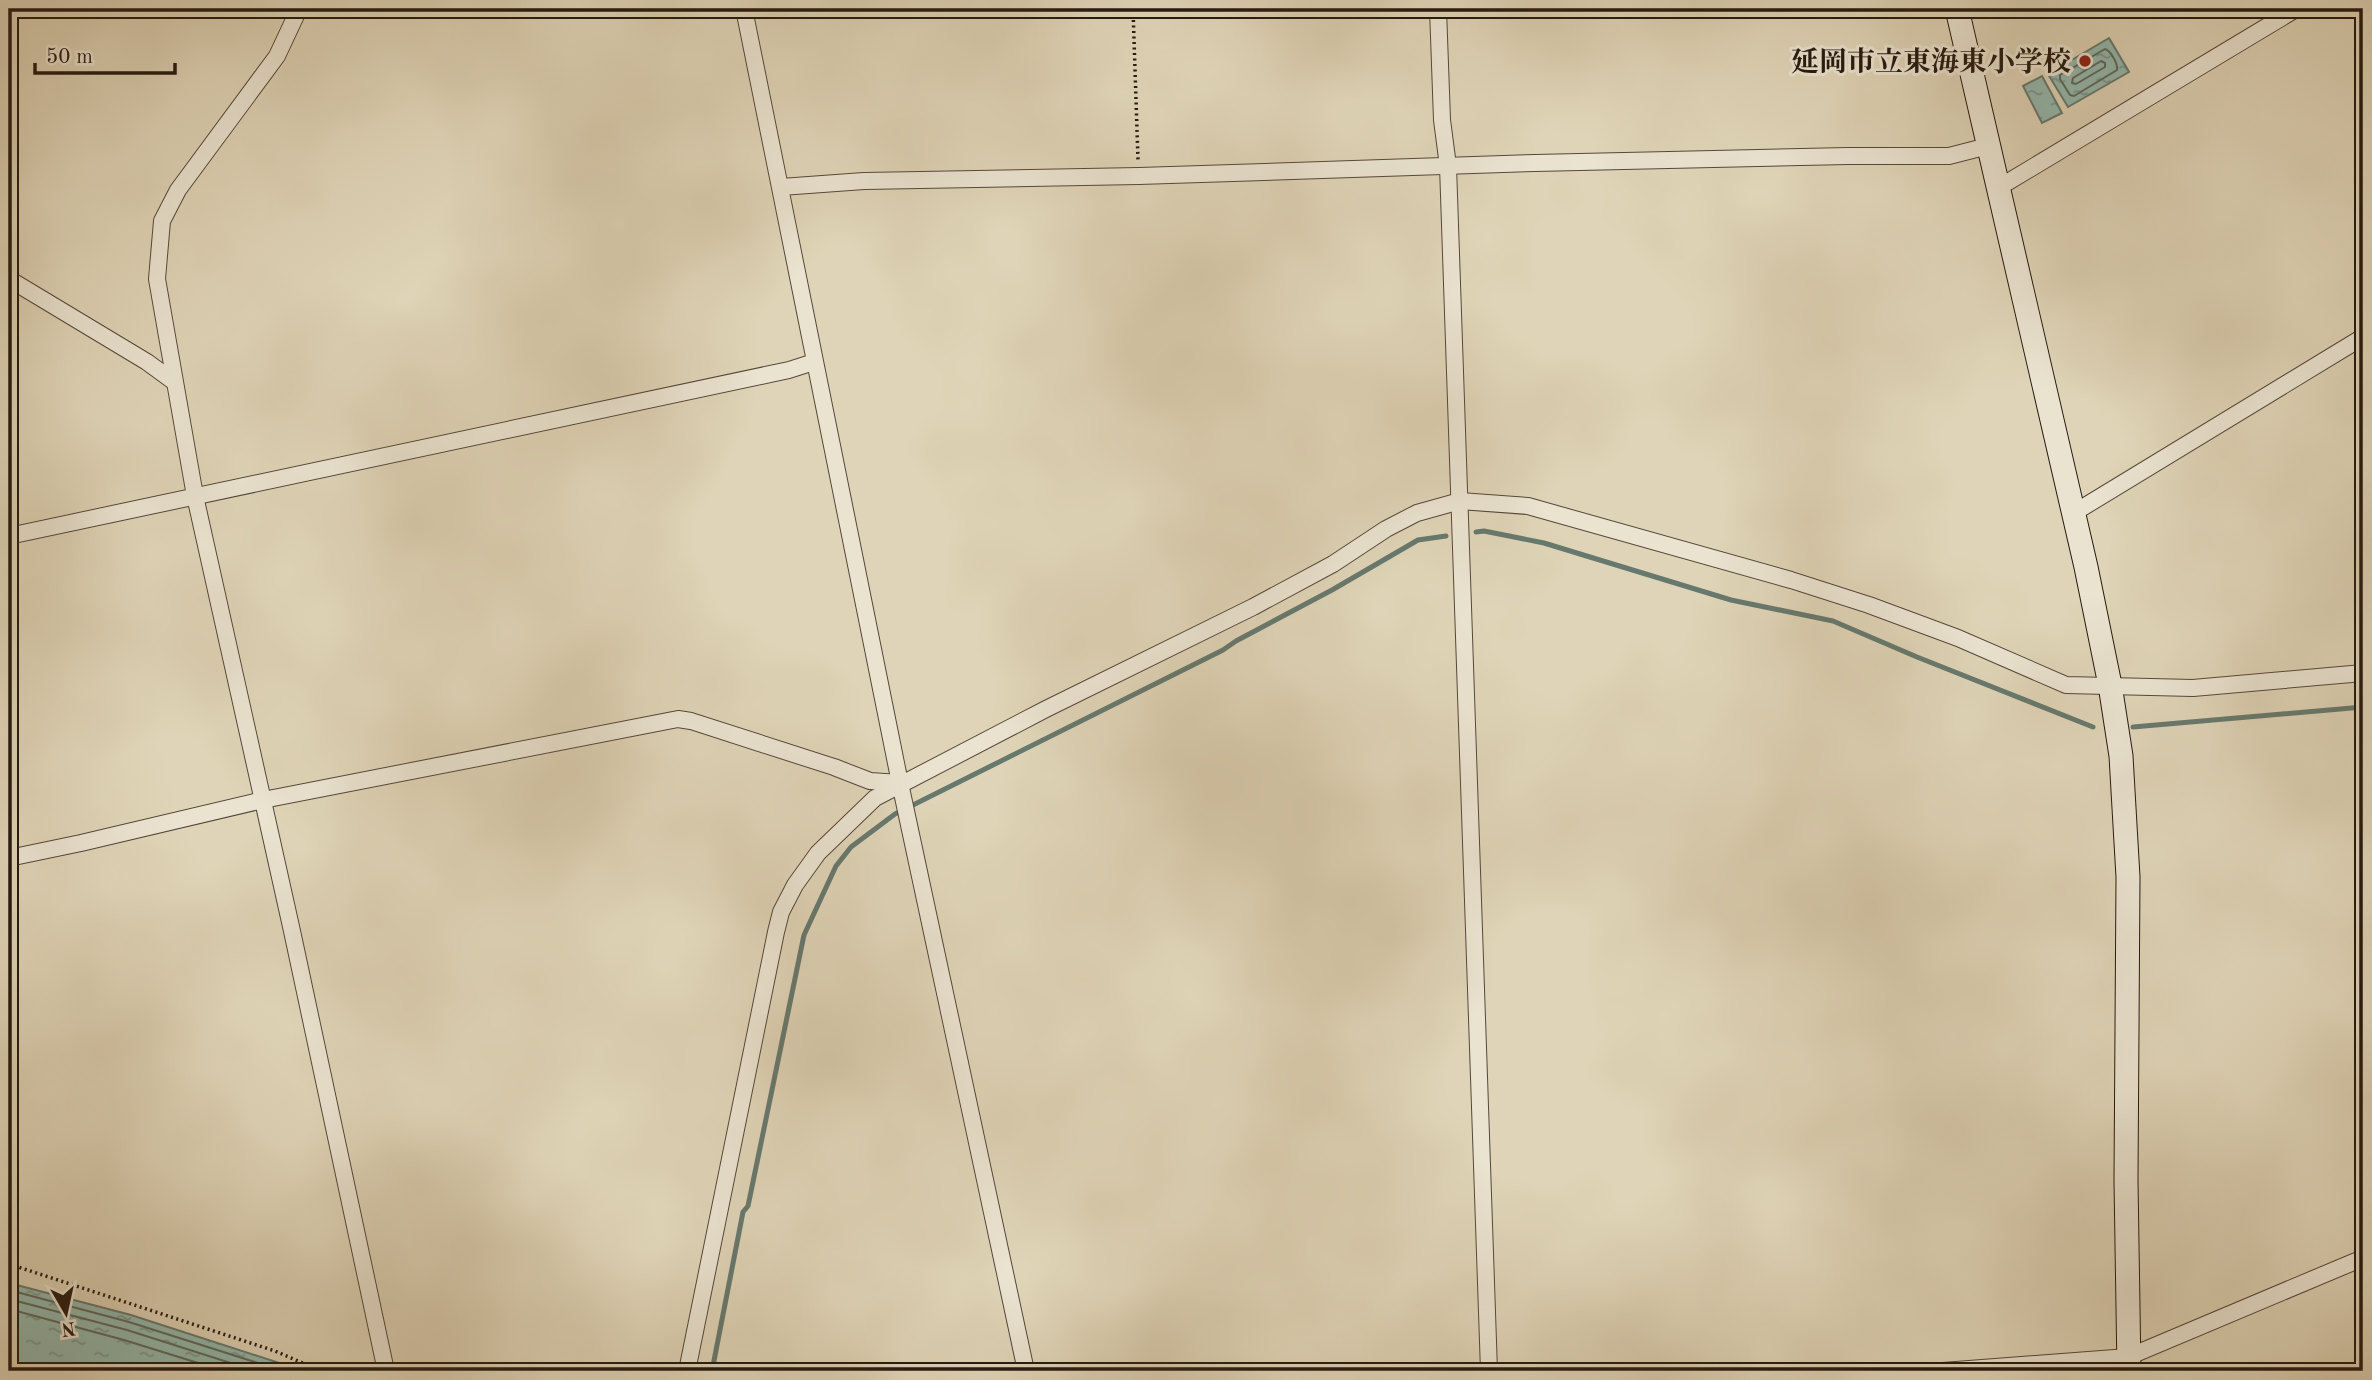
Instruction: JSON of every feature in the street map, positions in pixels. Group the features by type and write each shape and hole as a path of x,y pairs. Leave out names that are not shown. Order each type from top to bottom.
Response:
{"street":[{"path":"299,9 277,56 178,190 162,221 157,279 195,496 386,1371"},
{"path":"744,9 900,783 1026,1371"},
{"path":"1438,9 1442,120 1448,166 1489,1371"},
{"path":"1957,9 2086,567 2110,685 2121,756 2128,877 2126,1181 2129,1364"},
{"path":"1998,188 2296,9"},
{"path":"781,187 864,181 1848,156 1949,156 1988,146"},
{"path":"9,279 147,362 173,381"},
{"path":"2072,514 2363,337"},
{"path":"9,536 789,370 814,362"},
{"path":"687,1371 781,912 795,885 818,853 875,798 900,783 963,754 1268,597 1285,591 1333,564 1386,529 1418,513 1460,501 1528,506 1791,580 1869,605 1958,638 2066,685 2193,688 2363,673"},
{"path":"9,858 263,800 678,719 821,762 870,780 900,783"},
{"path":"1943,1371 2129,1364 2363,1258"}],"path":[{"path":"1133,9 1139,176"},
{"path":"9,1264 275,1352 321,1371"}],"water":[{"path":"2109,38 2129,72 2068,107 2048,74"},
{"path":"2042,76 2062,113 2042,123 2023,86"},
{"path":"9,1283 131,1315 304,1371 9,1371"}],"waterway":[{"path":"1476,532 1484,531 1544,543 1731,600 1833,621 2093,727"},
{"path":"712,1371 743,1212 748,1206 804,935 836,866 851,847 895,814 1223,650 1418,540 1446,536"},
{"path":"2133,727 2363,707"}],"place":[{"name":"延岡市立東海東小学校","path":"2085,61"}]}
